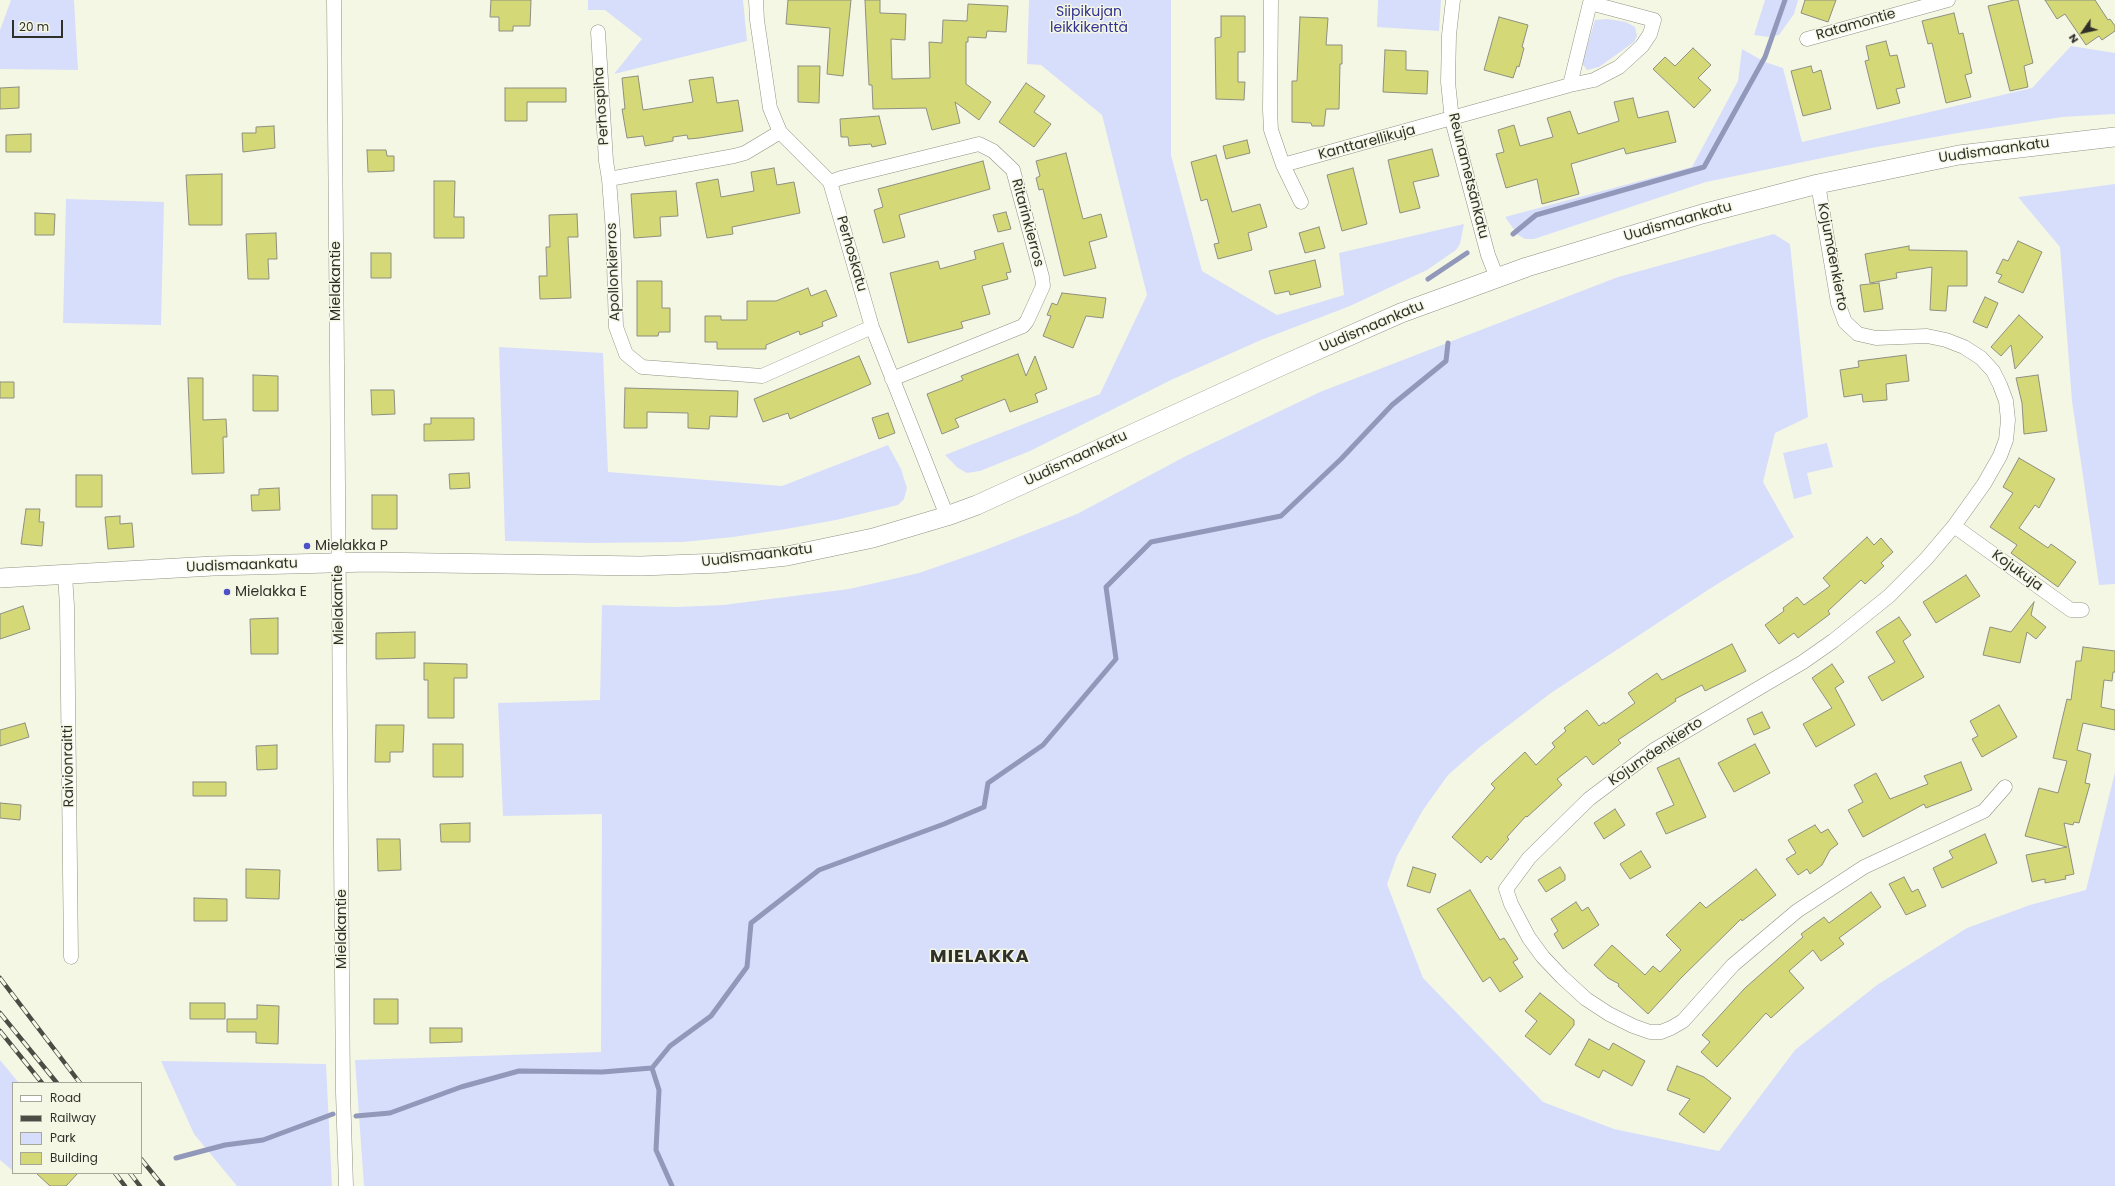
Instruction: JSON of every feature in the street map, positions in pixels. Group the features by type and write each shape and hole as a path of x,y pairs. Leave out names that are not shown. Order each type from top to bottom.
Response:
{"street":[{"name":"Mielakantie","path":"334,0 343,1092 346,1186"},
{"name":"Perhoskatu","path":"756,0 757,20 770,108 780,132 830,182 872,327 947,516"},
{"path":"1271,0 1271,130 1283,166 1301,202"},
{"name":"Reunametsänkatu","path":"1453,0 1449,35 1448,82 1452,120 1488,255 1497,278"},
{"name":"Ratamontie","path":"1807,39 1904,6 1948,0"},
{"name":"Kanttarellikuja","path":"1283,166 1452,120 1570,85 1594,80 1619,66 1642,46 1650,34 1654,20 1590,3 1570,85"},
{"name":"Perhospiha","path":"598,32 606,161 609,179"},
{"path":"609,179 745,153 780,132"},
{"name":"Uudismaankatu","path":"0,578 213,566 338,563 641,566 721,563 787,556 873,538 947,516 977,504 1401,313 1527,267 1702,214 1818,184 1959,155 2115,137"},
{"name":"Ritarinkierros","path":"830,182 979,144 993,151 1013,170 1042,277 1043,286 1027,321 1023,326 892,379"},
{"name":"Apollonkierros","path":"609,179 613,232 616,327 626,354 642,366 762,376 872,327"},
{"name":"Kojumäenkierto","path":"1818,184 1838,303 1845,322 1851,330 1858,334 1876,338 1927,336 1946,340 1964,347 1980,358 1993,371 2006,401 2008,420 2006,440 2000,456 1984,484 1954,526 1926,559 1889,596 1833,641 1772,681 1654,750 1595,795 1530,858 1506,889 1510,904 1529,938 1543,957 1586,999 1609,1014 1650,1032 1660,1032 1671,1028 1683,1020 1732,965 1797,911 1864,867 1984,811 2005,787"},
{"name":"Kojukuja","path":"1954,526 2071,610 2082,610"},
{"name":"Raivionraitti","path":"65,575 67,606 71,957"}],"green space":[{"path":"11,0 74,0 78,70 0,69 0,30"},
{"path":"588,0 743,0 747,41 614,74 642,39 605,10 588,10"},
{"name":"Siipikujan leikkikenttä","path":"1029,0 1171,0 1171,155 1202,271 1277,315 1344,295 1339,253 1464,224 1460,244 1456,250 1427,270 1350,306 1261,340 1171,380 1030,451 980,471 967,473 958,468 945,455 1100,394 1147,295 1102,115 1041,65 1027,64"},
{"path":"1378,0 1441,0 1439,31 1377,27"},
{"path":"1765,0 1798,0 1794,14 1779,35 1768,37 1754,35"},
{"path":"1607,19 1626,22 1635,27 1637,36 1634,42 1599,67 1587,70 1582,63 1595,20"},
{"path":"2071,46 2115,53 2115,114 2062,117 1964,132 1871,148 1706,182 1534,239 1525,239 1518,235 1505,217 1692,167 1738,81 1742,49 1765,62 1783,68 1802,142 2032,88"},
{"path":"2115,184 2115,584 2099,585 2072,401 2060,247 2018,197"},
{"path":"66,199 164,202 161,325 63,323"},
{"path":"1774,234 1790,244 1808,417 1775,433 1763,482 1794,537 1711,588 1551,693 1480,747 1448,775 1423,810 1397,856 1387,884 1423,978 1543,1102 1614,1129 1719,1151 1795,1050 1877,985 1967,928 2030,905 2086,890 2115,772 2115,1186 364,1186 355,1060 601,1052 602,814 503,816 498,703 600,700 602,605 676,607 723,605 849,589 919,573 985,550 1077,514 1186,456 1320,392 1618,277"},
{"path":"499,347 603,353 608,472 782,486 888,445 901,469 907,488 904,499 898,505 836,520 733,537 683,542 590,543 505,541"},
{"path":"1827,443 1833,467 1807,473 1812,494 1794,499 1783,453"},
{"path":"0,1060 18,1082 12,1082 12,1170 0,1160"},
{"path":"161,1061 326,1064 332,1186 237,1186 194,1134"}],"building":[{"path":"491,0 531,0 530,26 513,26 513,31 499,31 499,17 490,17"},
{"path":"788,0 851,0 843,76 827,74 830,28 786,24"},
{"path":"865,0 880,0 880,13 906,14 905,40 891,39 892,79 930,78 929,42 942,43 943,20 967,21 968,4 1008,6 1006,32 987,31 986,38 968,37 968,42 966,42 966,84 991,102 979,120 955,102 960,123 932,130 926,108 873,109 872,85 869,85"},
{"path":"1805,0 1836,0 1828,22 1801,13"},
{"path":"2018,0 2033,63 2024,66 2028,87 2010,91 1988,6"},
{"path":"2045,0 2095,0 2108,20 2110,19 2115,26 2115,31 2102,40 2099,36 2086,45 2065,14 2057,19"},
{"path":"1954,13 1959,34 1963,33 1972,73 1965,75 1971,97 1946,103 1932,43 1928,44 1922,21"},
{"path":"1221,16 1245,16 1245,52 1238,52 1238,82 1245,82 1244,100 1216,99 1215,38 1221,37"},
{"path":"1300,17 1328,18 1326,45 1342,45 1339,109 1326,109 1324,126 1312,126 1311,123 1292,122 1292,81 1297,81"},
{"path":"1499,17 1528,25 1522,47 1524,48 1519,67 1517,66 1513,78 1484,70"},
{"path":"1886,41 1890,56 1897,55 1905,87 1896,89 1900,103 1877,109 1865,61 1869,60 1866,46"},
{"path":"1693,48 1711,65 1698,78 1711,90 1694,108 1653,69 1665,57 1675,66"},
{"path":"1385,50 1406,51 1406,70 1428,71 1427,94 1383,92"},
{"path":"798,66 820,66 819,103 798,102"},
{"path":"1811,66 1813,73 1821,70 1831,109 1803,116 1791,71"},
{"path":"638,76 643,110 693,102 689,80 713,77 717,103 738,100 743,131 688,139 687,135 673,137 673,141 645,146 643,136 627,138 622,109 625,109 622,78"},
{"path":"1026,83 1045,96 1034,112 1051,124 1034,147 999,122"},
{"path":"19,87 19,108 0,109 0,88"},
{"path":"505,88 566,88 566,102 527,102 527,121 505,121"},
{"path":"1633,98 1638,118 1668,111 1676,142 1626,154 1624,148 1571,164 1579,194 1542,204 1537,179 1506,188 1496,154 1504,152 1498,130 1514,125 1520,146 1553,137 1547,118 1570,111 1578,134 1619,121 1614,102"},
{"path":"879,116 886,144 872,147 871,144 849,146 848,137 841,137 840,119"},
{"path":"274,126 275,148 243,152 242,133 256,133 256,127"},
{"path":"31,134 31,152 6,152 6,135"},
{"path":"1247,140 1250,153 1226,159 1223,146"},
{"path":"1432,149 1439,176 1413,182 1420,208 1400,213 1388,160"},
{"path":"367,150 386,150 387,156 394,156 394,171 368,172"},
{"path":"1066,153 1083,219 1101,214 1107,237 1089,242 1096,268 1064,276 1043,189 1039,190 1036,178 1040,176 1036,161"},
{"path":"1216,155 1232,212 1260,204 1267,227 1248,233 1252,250 1218,259 1214,244 1219,243 1207,199 1201,201 1191,162"},
{"path":"983,161 990,189 899,215 905,237 883,243 874,210 883,207 878,189"},
{"path":"774,168 777,185 794,182 800,213 732,227 733,234 707,238 696,183 718,179 721,197 754,191 751,172"},
{"path":"1353,168 1367,224 1342,231 1327,175"},
{"path":"222,174 222,225 189,225 186,175"},
{"path":"434,181 455,181 454,217 464,217 464,238 434,238"},
{"path":"676,191 678,216 660,217 661,236 634,238 631,194"},
{"path":"1006,212 1011,229 998,232 993,215"},
{"path":"35,213 55,214 54,235 35,235"},
{"path":"577,214 578,237 568,237 571,298 540,299 539,276 547,276 546,247 550,247 549,215"},
{"path":"1319,227 1325,248 1305,253 1299,233"},
{"path":"276,233 277,259 268,259 269,279 248,279 246,234"},
{"path":"2018,241 2042,252 2023,293 1998,282 2002,275 1996,273 2003,259 2008,261"},
{"path":"1003,243 1011,272 1006,273 1008,279 982,286 990,314 961,322 963,328 908,343 890,273 938,261 940,269 976,259 974,251"},
{"path":"1909,246 1909,250 1967,251 1967,286 1948,286 1946,311 1930,310 1932,267 1896,273 1897,278 1870,283 1865,254"},
{"path":"371,253 391,253 391,278 371,278"},
{"path":"1315,260 1321,287 1290,295 1289,291 1275,294 1269,271"},
{"path":"637,281 662,281 662,308 670,308 670,332 659,332 658,336 637,336"},
{"path":"1879,283 1883,309 1864,312 1860,285"},
{"path":"808,288 811,296 826,290 837,316 822,322 823,326 800,335 799,331 766,345 766,349 717,349 717,342 705,342 705,316 721,316 721,320 747,320 747,301 776,301"},
{"path":"1062,293 1106,298 1103,318 1086,316 1073,348 1043,336 1051,316 1047,315 1052,303 1057,305"},
{"path":"1985,297 1998,303 1987,328 1973,322"},
{"path":"2019,315 2043,337 2015,369 2011,345 2001,356 1991,347"},
{"path":"1018,354 1026,376 1035,356 1047,389 1035,394 1038,402 1010,412 1005,399 955,419 959,427 942,434 927,394 963,380 961,376"},
{"path":"1906,355 1909,381 1886,384 1887,400 1863,402 1862,394 1844,397 1840,370 1859,367 1858,361"},
{"path":"859,356 871,384 790,419 788,413 763,422 754,399"},
{"path":"253,375 278,376 278,411 253,411"},
{"path":"2038,375 2047,431 2024,434 2022,403 2016,378"},
{"path":"188,378 203,378 203,420 226,419 227,437 223,437 224,473 192,474"},
{"path":"0,382 14,382 14,398 0,398"},
{"path":"625,388 738,391 737,417 710,416 709,429 688,428 688,413 647,412 647,428 624,428"},
{"path":"371,390 394,390 395,414 372,415"},
{"path":"888,413 895,433 879,439 872,418"},
{"path":"431,418 474,418 474,440 424,441 424,424 431,424"},
{"path":"2019,458 2055,479 2039,508 2035,505 2019,528 2048,548 2051,544 2076,562 2058,587 2011,553 2017,545 1990,527 2013,493 2003,487"},
{"path":"469,473 470,488 450,489 449,474"},
{"path":"76,475 102,475 102,507 76,507"},
{"path":"279,488 280,510 252,511 251,495 259,495 259,489"},
{"path":"372,495 397,495 397,529 372,529"},
{"path":"26,509 40,509 39,522 44,522 42,546 21,544"},
{"path":"120,516 120,524 132,523 134,547 108,549 105,517"},
{"path":"1867,537 1874,545 1881,538 1893,552 1881,563 1884,566 1865,584 1861,580 1828,611 1830,614 1798,638 1794,633 1779,644 1765,625 1784,611 1783,608 1797,597 1804,605 1830,586 1823,578"},
{"path":"1966,575 1980,596 1936,623 1923,602"},
{"path":"2034,602 2031,615 2046,627 2036,639 2027,632 2020,663 1983,655 1990,627 2011,632"},
{"path":"23,606 30,629 0,639 0,614"},
{"path":"1899,617 1911,635 1903,641 1924,677 1882,701 1868,677 1895,662 1876,632"},
{"path":"278,618 278,654 251,654 250,619"},
{"path":"415,632 415,658 376,659 376,633"},
{"path":"1732,644 1746,671 1705,691 1702,685 1675,699 1676,701 1618,740 1621,743 1593,765 1586,756 1557,779 1562,785 1527,817 1526,816 1507,837 1509,839 1491,860 1487,856 1481,863 1452,837 1495,788 1491,784 1525,752 1536,765 1555,747 1552,743 1566,731 1564,728 1587,710 1599,726 1604,722 1605,724 1635,703 1628,693 1657,673 1662,680"},
{"path":"2083,647 2115,651 2115,672 2113,672 2112,681 2104,680 2101,707 2115,710 2115,730 2083,723 2077,750 2091,754 2085,783 2090,784 2079,823 2074,822 2073,825 2064,823 2074,874 2065,876 2066,879 2045,883 2045,879 2032,882 2026,855 2067,847 2025,836 2039,788 2058,793 2067,761 2053,758 2067,699 2071,700 2076,661 2081,661"},
{"path":"424,663 467,664 467,678 454,678 454,718 428,718 428,680 424,680"},
{"path":"1832,664 1844,682 1835,688 1855,725 1816,747 1803,724 1832,708 1812,678"},
{"path":"1999,705 2017,737 1982,757 1972,739 1978,736 1970,721"},
{"path":"1762,712 1770,728 1754,735 1747,719"},
{"path":"25,723 29,737 0,746 0,730"},
{"path":"376,725 404,725 403,752 390,752 390,762 375,762"},
{"path":"433,744 463,744 463,777 433,777"},
{"path":"1755,744 1770,773 1734,792 1718,763"},
{"path":"277,745 277,769 257,770 256,746"},
{"path":"1679,758 1706,817 1666,834 1656,813 1674,805 1657,768"},
{"path":"1961,762 1972,790 1926,808 1924,804 1863,837 1848,810 1863,802 1854,785 1876,773 1890,799 1928,784 1924,776"},
{"path":"193,782 226,782 226,796 193,796"},
{"path":"0,803 21,805 20,820 0,818"},
{"path":"1615,809 1625,825 1604,839 1594,823"},
{"path":"470,823 470,842 441,842 440,824"},
{"path":"1815,825 1821,833 1828,829 1838,844 1830,850 1822,865 1810,874 1807,869 1798,875 1786,859 1796,853 1788,840"},
{"path":"1985,834 1997,863 1942,888 1933,868 1953,858 1949,851"},
{"path":"377,839 400,839 401,870 378,871"},
{"path":"1641,851 1651,867 1630,879 1620,864"},
{"path":"1413,867 1436,874 1430,893 1407,886"},
{"path":"1560,867 1565,875 1565,880 1546,892 1538,880"},
{"path":"246,869 280,870 279,899 246,898"},
{"path":"1756,869 1776,895 1742,921 1741,919 1681,978 1648,1014 1618,986 1619,984 1608,978 1594,965 1612,945 1645,975 1653,966 1660,972 1681,950 1666,935 1700,902 1706,908"},
{"path":"1904,877 1912,892 1918,889 1926,906 1906,915 1889,884"},
{"path":"1470,890 1500,940 1504,938 1518,959 1513,962 1523,977 1500,992 1490,977 1483,982 1437,909"},
{"path":"1871,892 1881,907 1839,938 1844,944 1821,961 1813,950 1789,971 1804,988 1771,1018 1766,1013 1717,1067 1701,1052 1710,1042 1702,1035 1745,988 1803,937 1801,934 1824,917 1829,923"},
{"path":"194,898 227,899 227,921 194,921"},
{"path":"1576,902 1582,911 1588,907 1599,925 1563,949 1554,934 1558,931 1551,919"},
{"path":"1540,993 1574,1020 1574,1025 1550,1055 1525,1036 1537,1021 1525,1011"},
{"path":"374,999 398,999 398,1024 374,1024"},
{"path":"190,1003 225,1003 225,1019 190,1019"},
{"path":"257,1005 279,1006 278,1044 256,1043 256,1032 227,1032 227,1019 257,1019"},
{"path":"430,1028 462,1028 462,1042 430,1043"},
{"path":"1589,1039 1609,1050 1613,1043 1645,1061 1632,1086 1603,1070 1599,1078 1575,1065"},
{"path":"1677,1066 1704,1077 1731,1098 1704,1133 1679,1114 1690,1099 1667,1090"},
{"path":"37,1174 77,1174 66,1186 50,1186"}],"waterway":[{"path":"1513,234 1536,215 1704,167 1765,57 1785,0"},
{"path":"1428,279 1467,253"},
{"path":"356,1116 390,1113 461,1087 519,1071 602,1072 652,1068 670,1046 711,1016 747,967 751,923 819,870 944,824 984,807 988,783 1043,745 1116,659 1106,587 1151,542 1281,516 1341,459 1392,405 1446,361 1448,343"},
{"path":"652,1068 659,1090 656,1150 672,1186"},
{"path":"176,1158 225,1145 263,1140 333,1114"}],"railway":[{"path":"0,978 79,1082"},
{"path":"0,1013 56,1082"},
{"path":"0,1031 41,1082"},
{"path":"142,1160 163,1186"},
{"path":"116,1174 125,1186"},
{"path":"131,1174 140,1186"}],"place":[{"name":"Mielakka P","path":"307,546"},
{"name":"Mielakka E","path":"227,592"}],"district":[{"name":"MIELAKKA","path":"980,957"}]}
